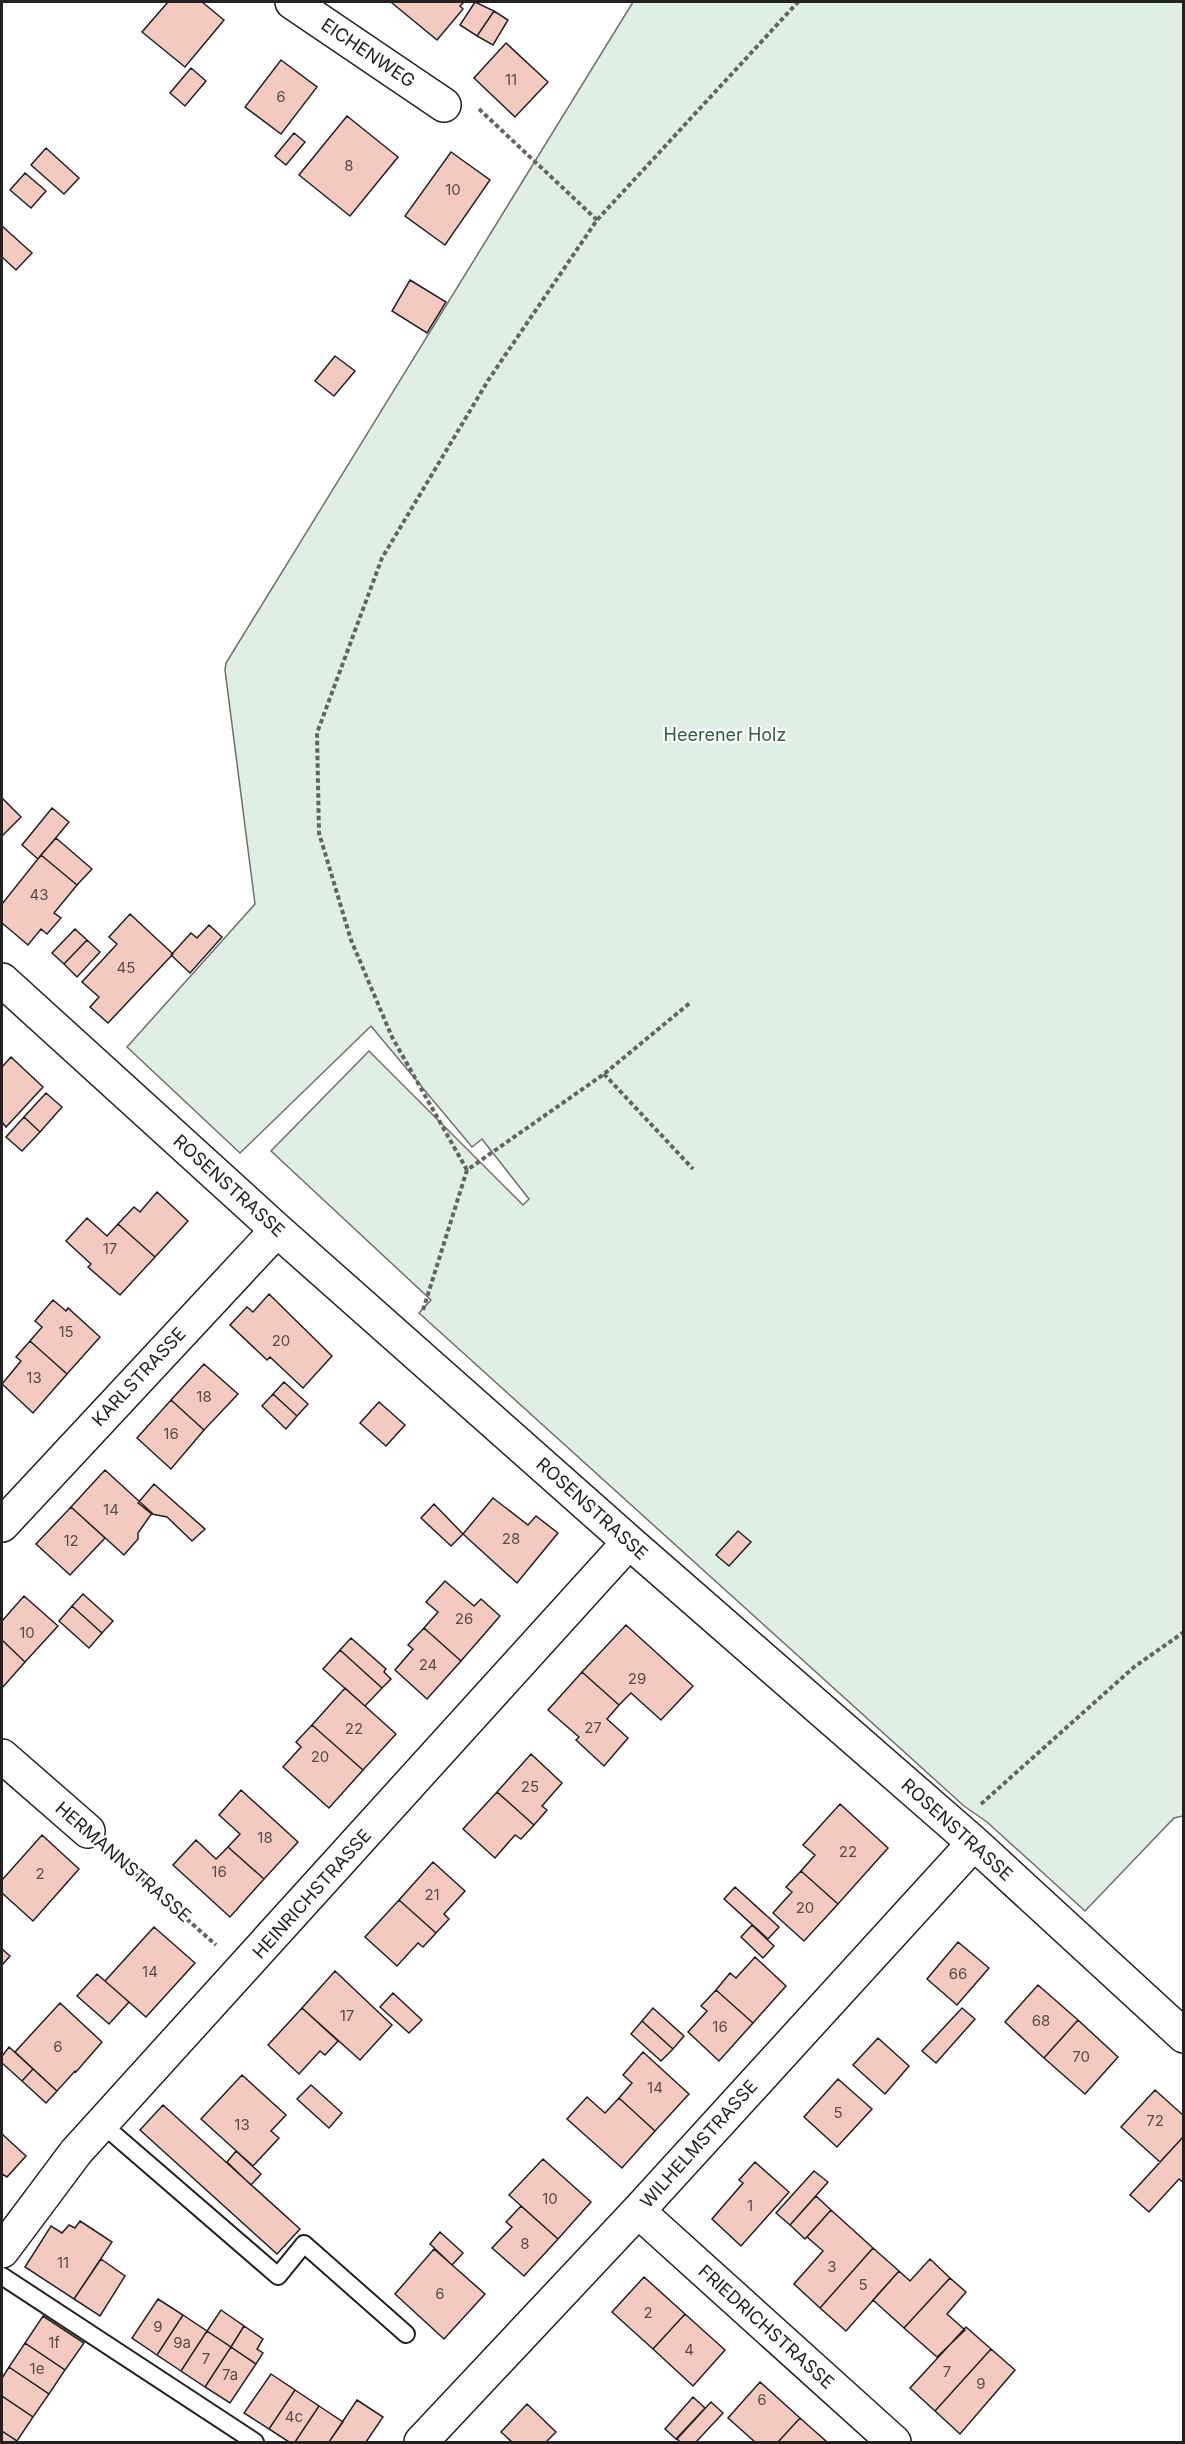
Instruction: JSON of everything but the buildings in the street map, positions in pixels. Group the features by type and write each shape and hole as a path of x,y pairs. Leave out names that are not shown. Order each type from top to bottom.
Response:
{"street":[{"name":"EICHENWEG","path":"292,2 444,105"},
{"name":"ROSENSTRASSE","path":"2,980 277,1230 964,1835 1184,2036"},
{"name":"KARLSTRASSE","path":"2,1525 277,1230"},
{"name":"HEINRICHSTRASSE","path":"2,2251 76,2152 629,1542"},
{"name":"HERMANNSTRASSE","path":"2,1756 88,1831"},
{"name":"WILHELMSTRASSE","path":"421,2442 638,2211 964,1835"},
{"name":"FRIEDRICHSTRASSE","path":"638,2211 894,2442"}],"lane":[{"path":"102,2124 278,2276 303,2244 406,2334"},
{"path":"2,2276 255,2442"}],"path":[{"path":"467,1170 392,1037 351,940 319,833 317,733 382,558 489,379 597,220 798,2"},
{"path":"444,105 473,104 597,220"},
{"path":"411,1348 467,1170 604,1074 691,1002"},
{"path":"604,1074 693,1169"},
{"path":"964,1835 1134,1667 1184,1632"},
{"name":"HERMANNSTRASSE","path":"88,1831 244,1969"}],"green space":[{"name":"Heerener Holz","path":"633,2 1183,2 1183,1816 1174,1818 1085,1911 987,1822 964,1806 419,1313 431,1300 271,1151 369,1051 523,1205 529,1199 482,1139 472,1147 371,1026 240,1153 127,1047 255,904 225,670 226,663"}]}
